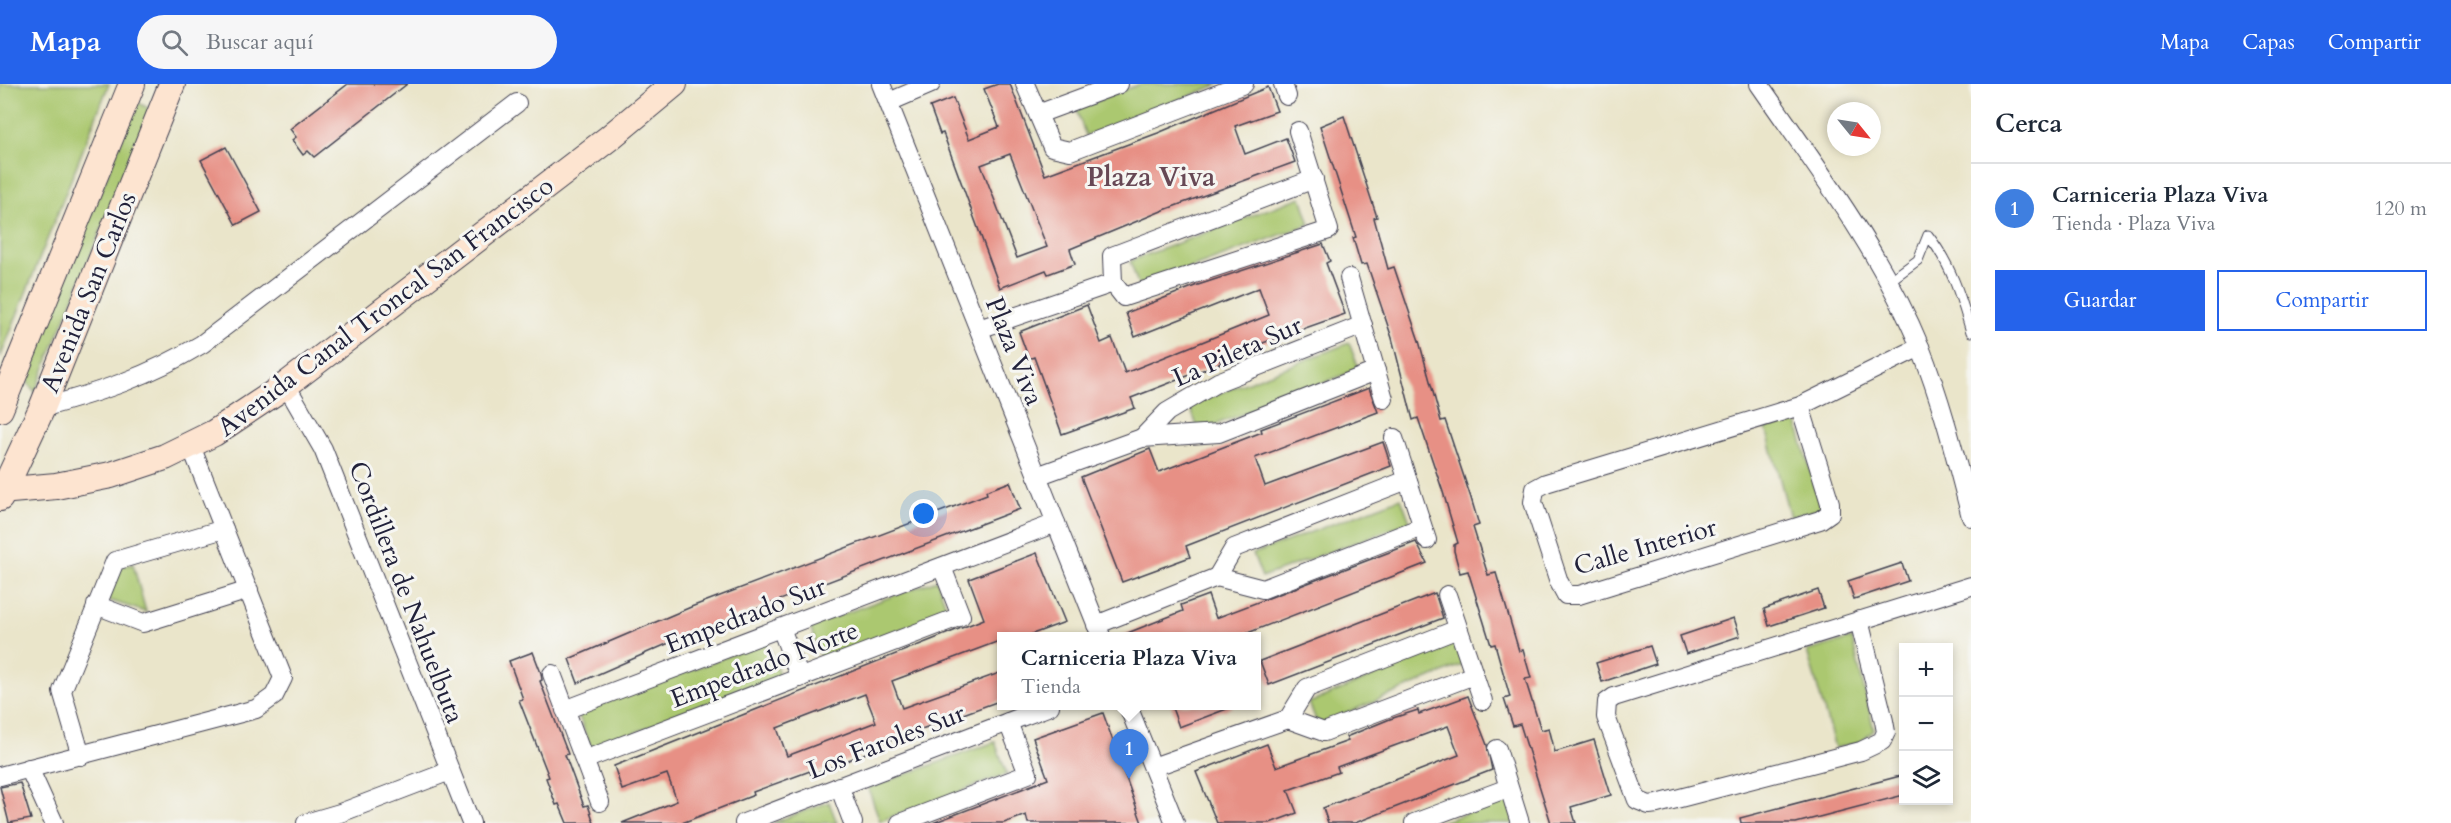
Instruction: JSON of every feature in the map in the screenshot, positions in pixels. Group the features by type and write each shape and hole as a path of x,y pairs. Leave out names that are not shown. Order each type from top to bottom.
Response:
{"street":[{"path":"133,84 145,98 159,100 169,91"},
{"name":"Avenida San Carlos","path":"0,409 133,84"},
{"name":"Avenida Canal Troncal San Francisco","path":"1,493 56,486 111,475 191,446 237,420 599,146 674,84"},
{"name":"Plaza Viva","path":"881,84 1099,630"},
{"path":"889,102 931,84"},
{"path":"1025,84 1052,147 1070,151 1244,84"},
{"path":"1038,114 1119,84"},
{"path":"1759,84 1837,196 1888,282 1920,347 1947,423 1971,517"},
{"name":"Avenida San Carlos","path":"1,493 42,408 169,91"},
{"path":"0,409 42,408 123,384 170,363 202,344 517,103"},
{"path":"1298,131 1314,180 1329,230 1124,297 1113,283 1112,256 1314,180"},
{"path":"1349,278 1384,399"},
{"path":"979,329 1113,283"},
{"name":"La Pileta Sur","path":"1142,438 1167,412 1218,382 1363,325"},
{"name":"Calle Interior","path":"1800,406 1830,503 1830,513 1820,520 1590,592 1566,595 1559,582 1533,502 1535,489 1546,483 1800,406 1920,347"},
{"path":"1037,476 1142,438 1219,433 1376,371"},
{"name":"Cordillera de Nahuelbuta","path":"286,385 323,448 471,823"},
{"path":"1218,577 1263,589 1425,533 1394,438"},
{"path":"0,776 256,709 274,696 283,678 191,446"},
{"path":"1099,630 1218,577 1234,548 1407,480"},
{"name":"Empedrado Sur","path":"565,710 1056,523"},
{"path":"81,756 62,691 115,561 224,529"},
{"name":"Empedrado Norte","path":"584,760 961,616 942,567"},
{"path":"1859,620 1884,721 1886,732 1882,741 1861,751 1657,804 1649,805 1637,800 1606,717 1607,702 1622,694 1859,620 1971,586"},
{"path":"96,605 143,623 249,590"},
{"path":"1447,595 1483,701"},
{"path":"781,628 800,678"},
{"path":"1153,767 1288,719 1307,688 1458,629"},
{"path":"552,674 600,802"},
{"path":"1288,719 1324,732 1474,675"},
{"name":"Los Faroles Sur","path":"744,823 1038,710"},
{"path":"1130,710 1175,823"},
{"path":"900,823 1028,774 1008,722"},
{"path":"1497,749 1520,823"},
{"path":"29,768 54,823"},
{"path":"306,823 341,818 450,771"},
{"path":"840,786 854,823"},
{"path":"1414,823 1508,788"}],"lane":[{"path":"1888,282 1918,260 1928,235 1938,248 1957,285 1971,332"}],"green space":[{"path":"0,84 109,84 0,358"},
{"path":"1140,84 1220,84 1086,136 1076,109"},
{"path":"137,102 150,109 35,392 28,383 28,371"},
{"path":"1301,197 1310,224 1139,287 1130,261"},
{"path":"1349,343 1359,369 1199,431 1189,405"},
{"path":"1796,420 1821,508 1790,517 1766,428"},
{"path":"1401,498 1410,522 1262,577 1253,554"},
{"path":"133,564 146,612 105,599 119,567"},
{"path":"937,580 948,612 821,659 810,626"},
{"path":"1852,639 1874,730 1861,742 1835,748 1807,651"},
{"path":"767,641 780,677 591,749 578,713"},
{"path":"1455,642 1464,664 1318,725 1309,703"},
{"path":"995,742 1007,774 880,821 868,788"},
{"path":"1509,799 1516,823 1438,823"},
{"path":"829,802 837,823 772,823"}],"building":[{"path":"348,84 407,84 314,157 308,151 303,155 292,140 296,137 290,129"},
{"path":"998,84 1010,84 1045,175 1158,133 1268,87 1277,111 1235,126 1245,154 1286,138 1295,162 1164,210 1070,249 1075,264 1048,274 1046,270 1000,288 943,133 940,134 930,107 953,98 969,139 999,127 984,89","holes":["1010,154 1047,247 1017,258 981,165"]},
{"path":"1344,116 1377,217 1374,218 1388,269 1394,267 1419,341 1441,421 1445,420 1471,498 1479,525 1473,527 1488,575 1496,573 1519,651 1523,650 1531,678 1525,679 1541,730 1549,728 1555,752 1594,740 1611,795 1571,807 1576,823 1551,823 1520,724 1513,726 1504,699 1510,697 1495,644 1491,645 1468,571 1460,573 1454,551 1454,545 1458,543 1443,492 1418,418 1413,420 1392,338 1367,264 1361,265 1353,238 1356,237 1320,126"},
{"path":"226,147 261,212 236,225 201,160"},
{"path":"1323,244 1330,261 1326,263 1345,314 1260,344 1220,361 1221,363 1131,398 1135,408 1062,434 1034,357 1029,359 1019,332 1087,305 1101,343 1112,338 1125,373 1269,315 1259,288 1135,337 1126,313 1195,286"},
{"path":"1369,388 1378,412 1255,458 1265,486 1383,442 1391,466 1186,546 1190,557 1122,582 1081,477 1150,449 1159,472 1262,432 1261,429"},
{"path":"1010,482 1020,509 685,636 578,683 569,659 691,607 987,494 986,491"},
{"path":"1416,542 1427,563 1250,632 1130,632 1183,611 1181,605 1208,595 1216,618"},
{"path":"1037,553 1065,622 1038,632 997,632 997,642 892,681 902,708 997,674 997,702 880,744 881,747 811,775 810,771 753,792 754,795 682,823 622,823 677,801 667,774 622,790 614,766 984,619 969,579","holes":["865,694 876,722 787,756 777,728"]},
{"path":"1902,563 1908,581 1854,599 1848,581"},
{"path":"1818,590 1824,608 1769,626 1764,609"},
{"path":"1435,593 1443,618 1269,685 1261,661"},
{"path":"1734,618 1740,636 1686,654 1680,636"},
{"path":"1650,646 1656,664 1602,682 1596,663"},
{"path":"533,652 541,673 542,680 540,681 568,754 565,755 584,806 588,805 594,823 567,823 559,804 556,805 546,778 549,777 519,700 523,699 509,661"},
{"path":"1468,696 1487,745 1492,770 1355,823 1328,823 1323,808 1459,755 1448,726 1337,767 1339,772 1288,790 1297,813 1270,823 1217,823 1196,772 1267,744 1276,767 1348,741 1346,737 1390,719 1418,710 1419,714"},
{"path":"1173,710 1224,710 1179,727"},
{"path":"1103,713 1142,823 1028,823 1026,815 1004,823 933,823 1048,779 1033,738"},
{"path":"1899,776 1899,796 1796,823 1741,823 1740,818"},
{"path":"20,783 31,819 9,823 0,787"}],"place":[{"name":"Carniceria Plaza Viva","path":"1129,779"}],"district":[{"name":"Plaza Viva","path":"1151,177"}]}
